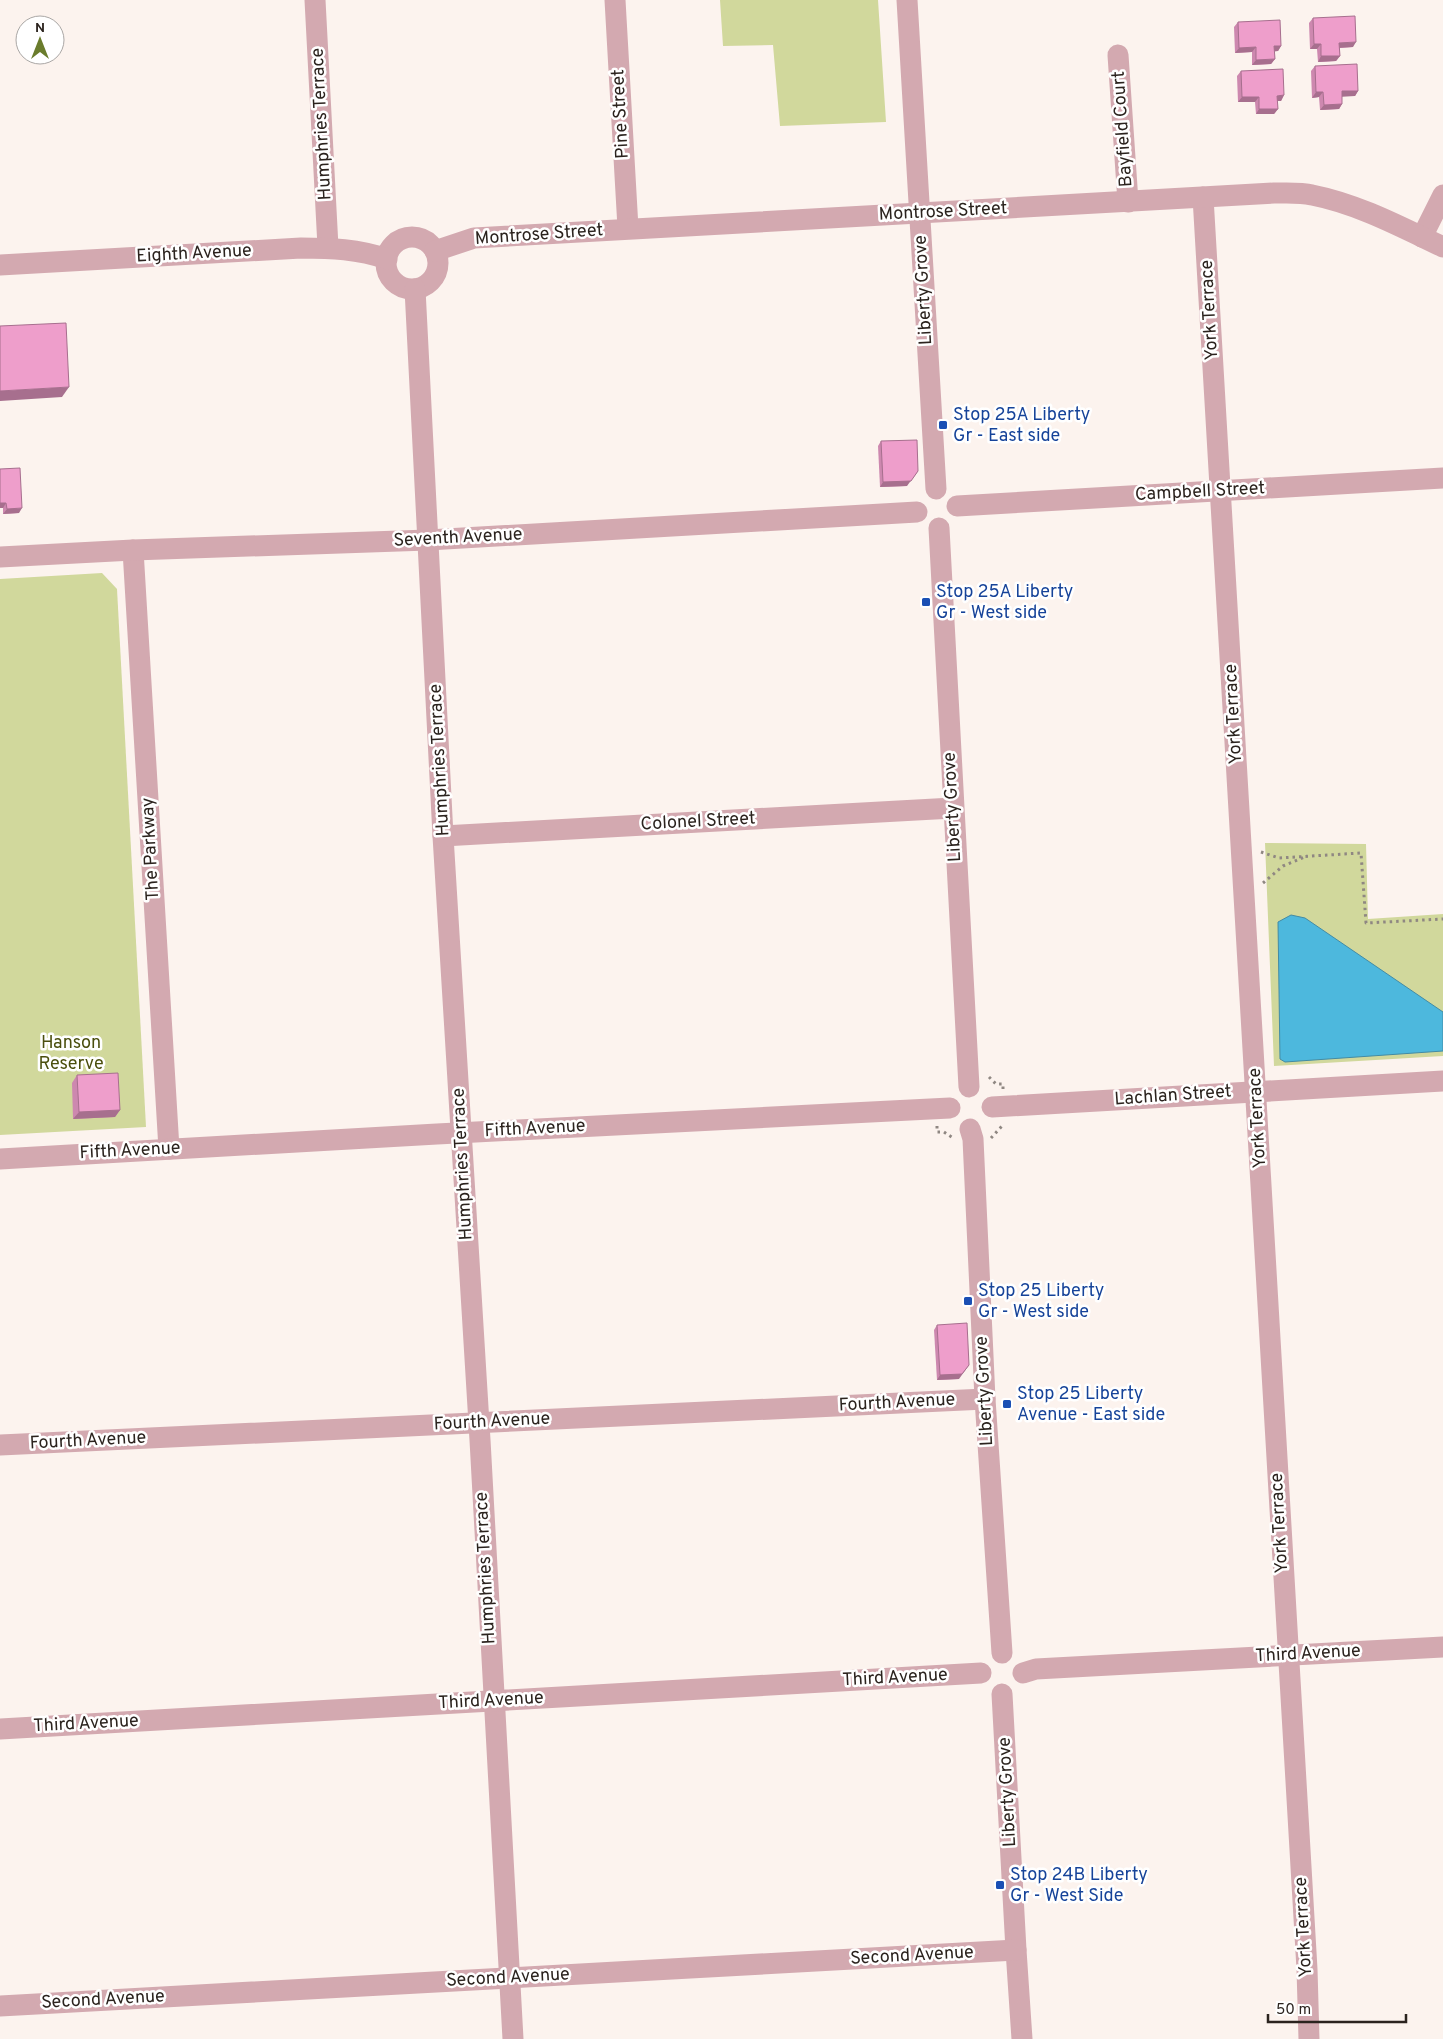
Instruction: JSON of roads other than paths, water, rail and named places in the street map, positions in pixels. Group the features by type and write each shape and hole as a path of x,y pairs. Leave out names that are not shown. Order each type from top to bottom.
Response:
{"street":[{"name":"Humphries Terrace","path":"315,0 328,247"},
{"name":"Pine Street","path":"615,0 628,228"},
{"name":"Liberty Grove","path":"906,0 936,489"},
{"name":"Bayfield Court","path":"1118,55 1128,202"},
{"name":"Montrose Street","path":"435,251 474,238 1274,193 1310,194 1336,201 1379,217 1443,247"},
{"path":"1422,237 1443,194"},
{"name":"York Terrace","path":"1203,197 1307,1969 1309,2039"},
{"path":"404,239 421,239 435,251 438,268 435,275 423,287 405,288 397,284 390,277 387,259 390,251 404,239"},
{"name":"Eighth Avenue","path":"0,265 328,247 352,250 387,259"},
{"name":"Humphries Terrace","path":"414,289 443,836 479,1423 513,2039"},
{"name":"Campbell Street","path":"957,506 1443,478"},
{"path":"936,489 946,492 954,498 957,506 955,515 949,524 939,528 920,519 917,512 926,494 936,489"},
{"name":"Seventh Avenue","path":"0,557 133,550 428,540 917,512"},
{"name":"Liberty Grove","path":"939,528 969,1087"},
{"name":"The Parkway","path":"133,550 169,1149"},
{"name":"Colonel Street","path":"443,836 953,808"},
{"name":"Lachlan Street","path":"992,1107 1256,1090 1443,1081"},
{"path":"969,1087 975,1087 985,1092 992,1107 990,1118 986,1123 970,1129 956,1123 952,1118 950,1108 953,1096 969,1087"},
{"name":"Fifth Avenue","path":"0,1159 950,1108"},
{"name":"Liberty Grove","path":"970,1129 973,1139 985,1399 1002,1652"},
{"name":"Fourth Avenue","path":"0,1445 985,1399"},
{"name":"Third Avenue","path":"1023,1673 1036,1669 1443,1647"},
{"path":"1002,1652 1013,1656 1020,1663 1023,1673 1020,1684 1013,1691 1002,1694 992,1691 984,1684 981,1673 984,1663 992,1656 1002,1652"},
{"name":"Third Avenue","path":"0,1729 981,1673"},
{"name":"Liberty Grove","path":"1002,1694 1022,2039"},
{"name":"Second Avenue","path":"0,2006 1016,1950"}],"water":[{"path":"1291,915 1305,918 1443,1012 1443,1051 1285,1062 1280,1059 1278,922"}],"place":[{"name":"Stop 25A Liberty Gr - East side","path":"943,425"},
{"name":"Stop 25A Liberty Gr - West side","path":"926,602"},
{"name":"Stop 25 Liberty Gr - West side","path":"968,1301"},
{"name":"Stop 25 Liberty Avenue - East side","path":"1007,1404"},
{"name":"Stop 24B Liberty Gr - West Side","path":"1000,1885"}],"park label":[{"name":"Hanson Reserve","path":"71,1053"}]}
